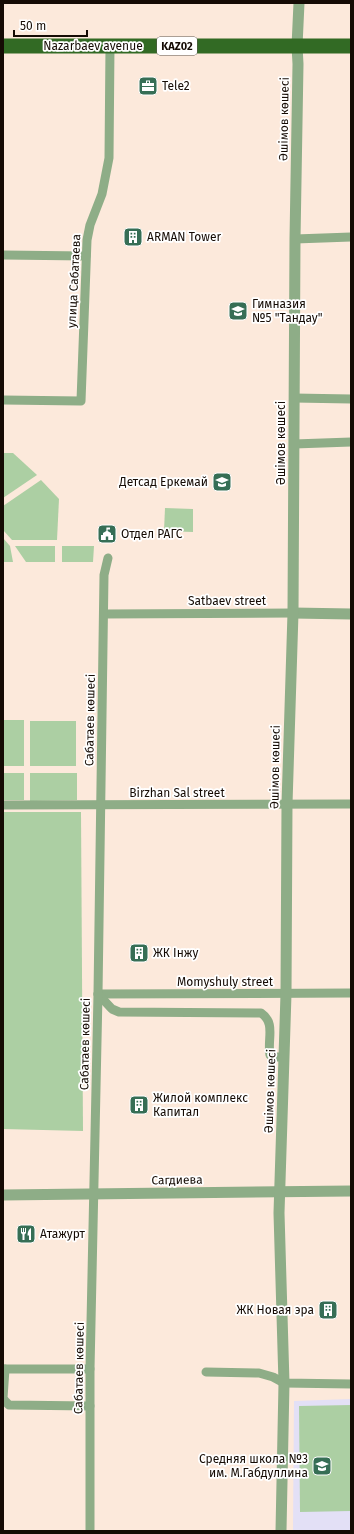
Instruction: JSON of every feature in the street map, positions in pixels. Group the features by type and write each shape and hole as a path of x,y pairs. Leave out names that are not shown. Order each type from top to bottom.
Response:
{"highway":[{"name":"Nazarbaev avenue","path":"3,46 351,46"}],"street":[{"name":"Әшімов көшесі","path":"281,1531 284,1383 280,1191 286,994 287,804 292,613 297,46 299,3"},
{"name":"улица Сабатаева","path":"3,400 81,401 87,240 90,225 102,194 109,158 110,46"},
{"path":"295,238 351,237"},
{"path":"3,255 86,256"},
{"path":"294,398 351,399"},
{"path":"294,444 351,442"},
{"name":"Сабатаев көшесі","path":"90,1531 90,1369 98,994 104,574 108,558"},
{"name":"Satbaev street","path":"104,614 351,614"},
{"name":"Birzhan Sal street","path":"3,805 100,806 351,804"},
{"name":"Momyshuly street","path":"98,994 351,993"},
{"path":"98,994 112,1009 119,1012 261,1013 268,1018 270,1024 270,1055 273,1057 284,1057"},
{"name":"Сагдиева","path":"3,1195 351,1191"},
{"path":"90,1369 4,1369 4,1401 9,1405 90,1406"},
{"path":"206,1372 259,1373 273,1377 284,1383 351,1384"}],"shaded area":[{"name":"Средняя школа №3 им. М.Габдуллина","path":"351,1399 351,1531 293,1531 294,1401"}],"green space":[{"path":"3,453 13,453 37,475 3,498"},
{"path":"41,480 59,499 57,540 12,540 3,530 3,506"},
{"path":"165,508 193,509 193,532 164,531"},
{"path":"3,538 10,546 13,562 3,562"},
{"path":"15,546 55,546 55,562 26,562"},
{"path":"62,546 94,546 93,562 62,562"},
{"path":"3,720 24,720 24,766 3,766"},
{"path":"30,721 76,721 76,766 30,766"},
{"path":"3,773 24,773 24,800 3,800"},
{"path":"30,773 77,773 77,800 30,801"},
{"path":"3,812 81,812 83,1131 3,1129"},
{"name":"Средняя школа №3 им. М.Габдуллина","path":"351,1405 351,1511 300,1512 299,1406"}],"place":[{"name":"Tele2","path":"148,86"},
{"name":"ARMAN Tower","path":"133,237"},
{"name":"Гимназия №5 \"Тандау\"","path":"238,311"},
{"name":"Детсад Еркемай","path":"222,482"},
{"name":"Отдел РАГС","path":"107,534"},
{"name":"ЖК Інжу","path":"139,953"},
{"name":"Жилой комплекс Капитал","path":"139,1105"},
{"name":"Атажурт","path":"26,1234"},
{"name":"ЖК Новая эра","path":"328,1310"},
{"name":"Средняя школа №3 им. М.Габдуллина","path":"322,1466"}]}
